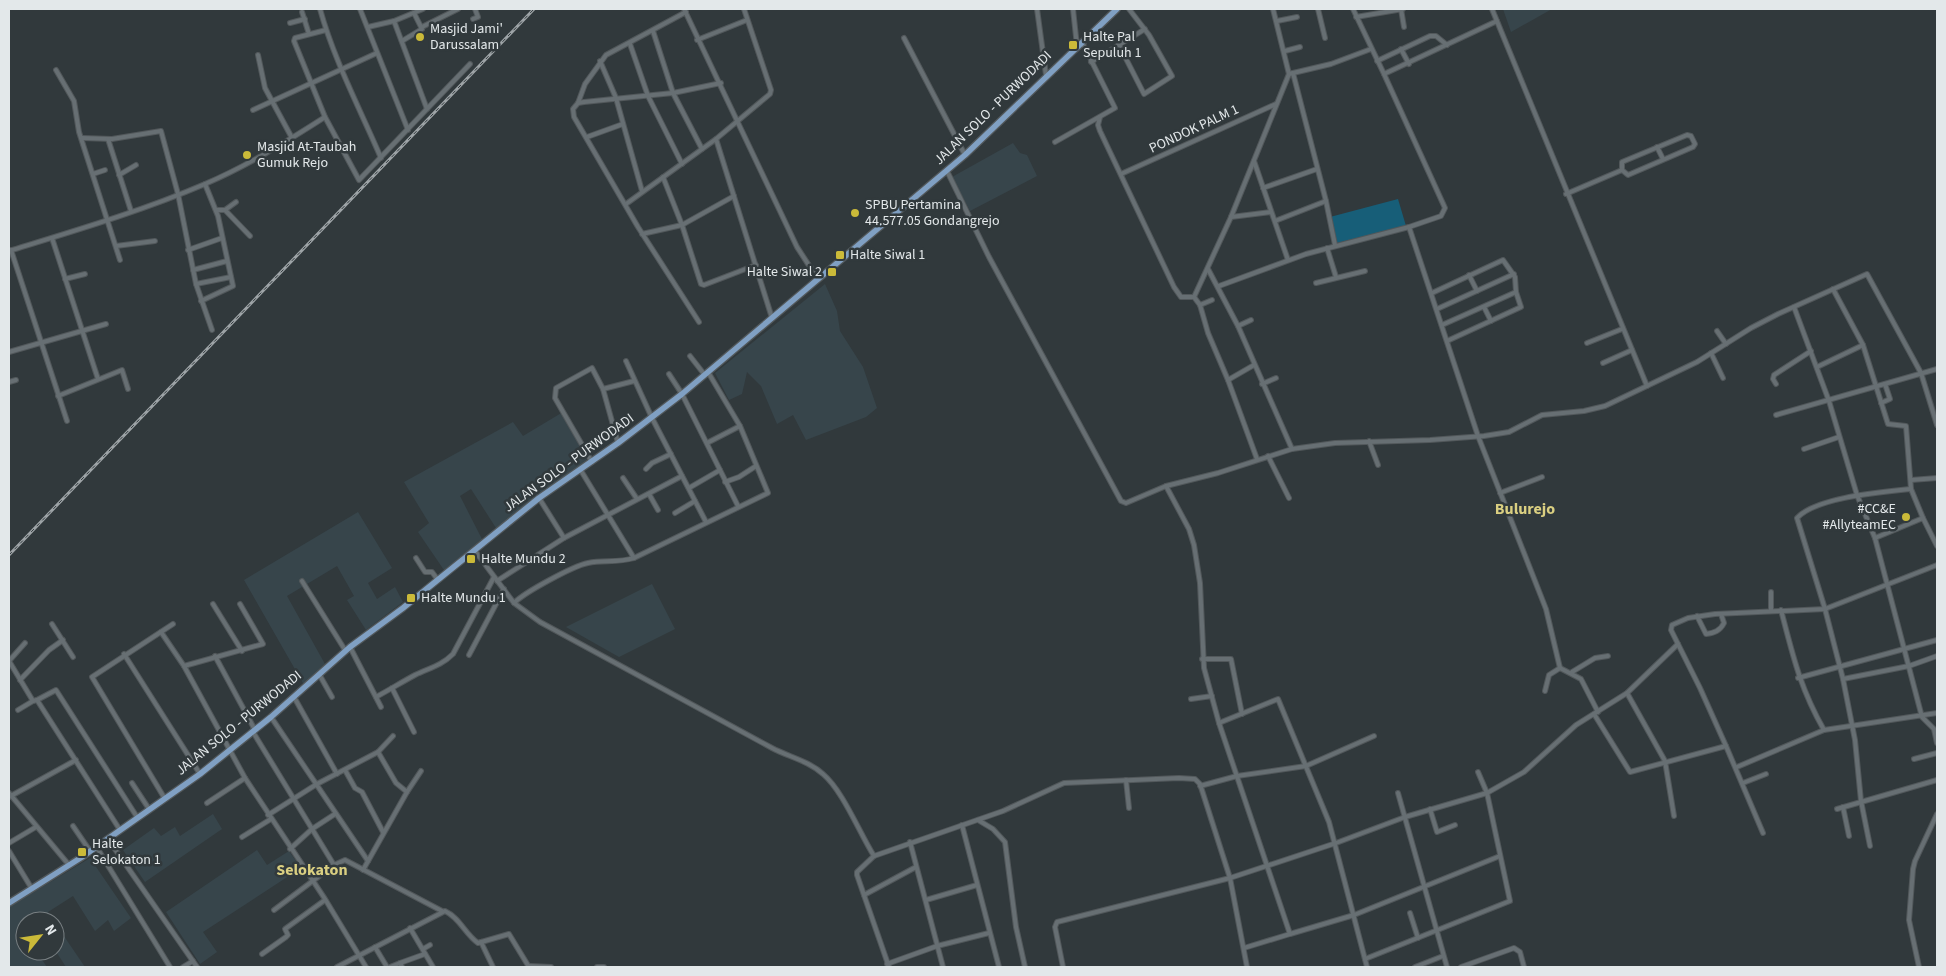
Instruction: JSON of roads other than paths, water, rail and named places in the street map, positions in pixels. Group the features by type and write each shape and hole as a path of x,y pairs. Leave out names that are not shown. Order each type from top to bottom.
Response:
{"main road":[{"name":"JALAN SOLO - PURWODADI","path":"9,903 108,839 200,774 271,717 347,648 438,580 538,498 592,462 682,394 965,155 1008,115 1046,75 1117,9"}],"street":[{"path":"320,9 327,33 381,158"},
{"path":"368,27 394,21 423,9"},
{"path":"402,41 422,30 422,27 458,9"},
{"path":"473,19 478,17 475,9"},
{"path":"626,204 716,139 768,95 771,90 744,9"},
{"path":"1037,9 1046,75"},
{"path":"1055,142 1113,110 1114,105 1080,44 1074,9"},
{"path":"1119,45 1140,90 1144,94 1173,75 1145,29 1129,9"},
{"path":"1273,9 1326,201 1335,246"},
{"path":"1318,9 1325,38"},
{"path":"1218,286 1288,260 1327,248 1409,228 1441,216 1445,208 1352,9"},
{"path":"1356,17 1400,9 1404,27"},
{"path":"1492,9 1566,194 1647,386"},
{"path":"361,10 408,130"},
{"path":"699,322 642,234 572,113 585,84 600,61 611,52 630,44 685,11 697,40 720,83 801,254 810,267 823,275"},
{"path":"302,12 310,34"},
{"path":"414,13 422,27"},
{"path":"1277,21 1297,17"},
{"path":"290,23 304,19"},
{"path":"697,40 747,20"},
{"path":"394,21 427,109"},
{"path":"1384,74 1497,21"},
{"path":"1091,62 1145,29"},
{"path":"653,31 673,93 702,149"},
{"path":"327,33 310,34 294,39 325,117 358,180 470,64"},
{"path":"1377,61 1433,35 1447,45"},
{"path":"904,38 965,155"},
{"path":"630,44 648,96 682,164"},
{"path":"1285,51 1300,47"},
{"path":"1194,298 1231,217 1276,104 1291,74 1331,64 1371,49"},
{"path":"1401,49 1408,64"},
{"path":"253,110 342,68 377,54"},
{"path":"258,55 265,88 292,138"},
{"path":"600,61 616,98 642,191"},
{"path":"56,70 74,101 82,138 120,260"},
{"path":"578,103 673,93 720,83"},
{"name":"PONDOK PALM 1","path":"1121,174 1276,104"},
{"path":"67,421 10,251 205,184 292,138 325,117"},
{"path":"1100,117 1098,125 1100,131 1179,296 1194,298 1200,305 1208,333 1228,380 1257,459"},
{"path":"587,136 623,124"},
{"path":"82,138 134,137 161,131 178,194 196,284 212,330"},
{"path":"1687,135 1693,140 1693,147 1628,175 1622,170 1622,162 1657,147 1687,135"},
{"path":"108,139 131,211"},
{"path":"716,139 772,319"},
{"path":"1657,147 1663,160"},
{"path":"1254,160 1288,260"},
{"path":"119,175 136,165"},
{"path":"1263,188 1317,169"},
{"path":"93,174 105,170"},
{"path":"1566,194 1622,170"},
{"path":"946,171 989,257 1121,501 1126,503 1166,486 1218,473 1292,449 1335,443 1478,436 1509,432 1542,415 1584,411 1605,406 1711,353 1751,328 1832,288 1867,274 1921,374 1937,425"},
{"path":"663,177 682,225 702,285 756,265"},
{"path":"201,301 233,287 216,210 205,184"},
{"path":"642,234 682,225 734,196"},
{"path":"1275,221 1326,201"},
{"path":"216,210 225,210 236,202"},
{"path":"225,210 250,236"},
{"path":"1231,217 1271,212"},
{"path":"1409,228 1419,263 1432,293 1478,436 1546,609 1560,668"},
{"path":"52,238 98,379"},
{"path":"188,250 222,238"},
{"path":"116,246 155,241"},
{"path":"1327,248 1336,277"},
{"path":"1432,293 1503,260 1514,274 1516,292 1521,307 1447,341"},
{"path":"193,270 227,261"},
{"path":"1208,269 1238,326 1292,449"},
{"path":"1316,283 1365,271"},
{"path":"65,279 85,274"},
{"path":"1437,309 1514,274"},
{"path":"196,284 231,276"},
{"path":"1469,276 1477,291"},
{"path":"1832,288 1863,345 1889,425 1906,426 1911,489 1937,546"},
{"path":"1442,326 1516,292"},
{"path":"1200,305 1212,300"},
{"path":"1484,306 1491,321"},
{"path":"1794,308 1829,400 1857,495 1875,538 1889,584 1922,717 1936,729 1937,743"},
{"path":"1238,326 1251,320"},
{"path":"9,352 106,324"},
{"path":"1587,343 1622,329"},
{"path":"1717,331 1726,344"},
{"path":"1817,367 1863,345"},
{"path":"1603,363 1632,350"},
{"path":"1776,384 1773,379 1774,375 1811,351"},
{"path":"1711,353 1723,378"},
{"path":"514,603 544,583 586,563 616,562 634,558 768,493 740,426 706,373 690,356"},
{"path":"626,361 652,418 706,522"},
{"path":"1228,380 1254,365"},
{"path":"592,462 554,394 556,388 591,367 595,371 603,389 618,443"},
{"path":"1776,415 1937,369"},
{"path":"58,396 122,370 128,389"},
{"path":"669,374 682,394 738,506"},
{"path":"1262,384 1276,378"},
{"path":"9,382 16,380"},
{"path":"603,389 634,381"},
{"path":"1882,403 1890,399 1886,384"},
{"path":"707,443 740,426"},
{"path":"1804,449 1839,437"},
{"path":"1369,441 1378,464"},
{"path":"646,469 671,454"},
{"path":"1268,456 1289,498"},
{"path":"725,482 739,477 756,466"},
{"path":"580,469 634,558"},
{"path":"689,488 720,470"},
{"path":"376,697 416,674 440,666 450,657 496,579 564,538 682,476"},
{"path":"1500,494 1542,477"},
{"path":"623,478 637,499"},
{"path":"1911,480 1937,478"},
{"path":"1166,486 1189,529 1196,553 1202,617 1202,658 1219,723 1290,934"},
{"path":"1870,846 1861,801 1852,726 1843,679 1825,609 1797,518 1804,511 1857,495 1911,489"},
{"path":"649,494 658,510"},
{"path":"538,498 564,538"},
{"path":"675,512 695,501"},
{"path":"1875,538 1923,518"},
{"path":"475,550 514,603 540,622 773,749 805,762 822,773 835,788 874,856"},
{"path":"416,558 425,572 432,572 438,580"},
{"path":"1764,833 1737,767 1671,626 1698,616 1825,609 1937,565"},
{"path":"302,582 347,648 381,707"},
{"path":"469,655 504,589"},
{"path":"1771,592 1772,611"},
{"path":"213,604 242,651"},
{"path":"184,666 263,644 240,604"},
{"path":"1781,610 1798,678 1807,701 1824,730"},
{"path":"1698,616 1706,634 1717,631 1722,626 1724,623 1721,614"},
{"path":"52,624 73,656"},
{"path":"165,799 92,677 124,654 173,624"},
{"path":"160,632 184,666 229,752 366,967"},
{"path":"20,680 49,650 63,640"},
{"path":"1798,678 1937,640"},
{"path":"25,643 9,661 20,680 76,760 120,830"},
{"path":"1063,967 1055,927 1057,922 1230,878 1336,843 1405,817 1487,793 1524,772 1567,732 1627,693 1678,644"},
{"path":"124,654 200,774"},
{"path":"215,656 254,731 334,865"},
{"path":"1572,672 1594,658 1608,656"},
{"path":"1843,679 1909,666 1937,656"},
{"path":"1202,658 1231,659 1242,714"},
{"path":"1560,668 1572,672 1581,679 1596,713 1630,772 1726,746"},
{"path":"1545,691 1550,675 1560,668"},
{"path":"319,674 332,697"},
{"path":"392,688 414,732"},
{"path":"18,710 56,690 137,817"},
{"path":"1627,693 1665,761 1674,816"},
{"path":"1191,699 1212,696"},
{"path":"294,697 338,774"},
{"path":"1219,723 1278,699 1336,843 1367,967"},
{"path":"1737,767 1824,730 1922,717 1937,713"},
{"path":"271,717 368,861"},
{"path":"242,837 294,798 378,752 394,736"},
{"path":"1200,786 1237,776 1306,766 1374,736"},
{"path":"378,752 396,783 407,792"},
{"path":"1914,759 1937,753"},
{"path":"69,865 9,795 76,760"},
{"path":"345,770 355,788 362,792 384,832"},
{"path":"363,870 421,771"},
{"path":"1365,959 1510,901 1487,793 1478,772"},
{"path":"1743,783 1766,774"},
{"path":"207,803 245,778"},
{"path":"989,933 937,946 888,966 857,872 874,856 978,820 1064,782 1195,779 1200,786 1230,878 1247,967"},
{"path":"1126,780 1129,808"},
{"path":"1836,809 1937,780"},
{"path":"132,783 149,809"},
{"path":"1398,793 1447,967"},
{"path":"1843,807 1849,836"},
{"path":"1430,809 1437,832 1454,825"},
{"path":"290,849 312,829 335,814"},
{"path":"1919,967 1909,920 1914,869 1915,861 1937,814"},
{"path":"978,820 993,829 1005,842 1016,927 1025,967"},
{"path":"962,825 999,967"},
{"path":"73,826 90,851"},
{"path":"9,843 36,827"},
{"path":"108,839 197,967"},
{"path":"910,842 943,967"},
{"path":"96,846 170,967"},
{"path":"9,851 10,858 32,889"},
{"path":"1244,948 1354,915 1500,856"},
{"path":"274,910 334,865 345,860 442,911 449,912 459,921 469,936 478,943 508,934 529,967 551,967"},
{"path":"864,895 916,867"},
{"path":"926,900 977,885"},
{"path":"262,954 286,938 288,935 285,928 325,900"},
{"path":"337,967 442,911"},
{"path":"1410,913 1418,938"},
{"path":"410,928 433,967"},
{"path":"481,942 493,967"},
{"path":"423,949 430,945"},
{"path":"375,947 389,967 426,954"},
{"path":"1461,967 1514,948 1520,952 1524,967"},
{"path":"1415,967 1443,956"},
{"path":"182,967 193,961"},
{"path":"400,963 402,967"},
{"path":"597,967 604,967"}],"railway":[{"path":"9,555 534,9"}],"place":[{"name":"Masjid Jami' Darussalam","path":"420,37"},
{"name":"Halte Pal Sepuluh 1","path":"1073,45"},
{"name":"Masjid At-Taubah Gumuk Rejo","path":"247,155"},
{"name":"SPBU Pertamina 44.577.05 Gondangrejo","path":"855,213"},
{"name":"Halte Siwal 1","path":"840,255"},
{"name":"Halte Siwal 2","path":"832,272"},
{"name":"#CC&E #AllyteamEC","path":"1906,517"},
{"name":"Halte Mundu 2","path":"471,559"},
{"name":"Halte Mundu 1","path":"411,598"},
{"name":"Halte Selokaton 1","path":"82,852"}],"district":[{"name":"Bulurejo","path":"1525,509"},
{"name":"Selokaton","path":"312,870"}]}
